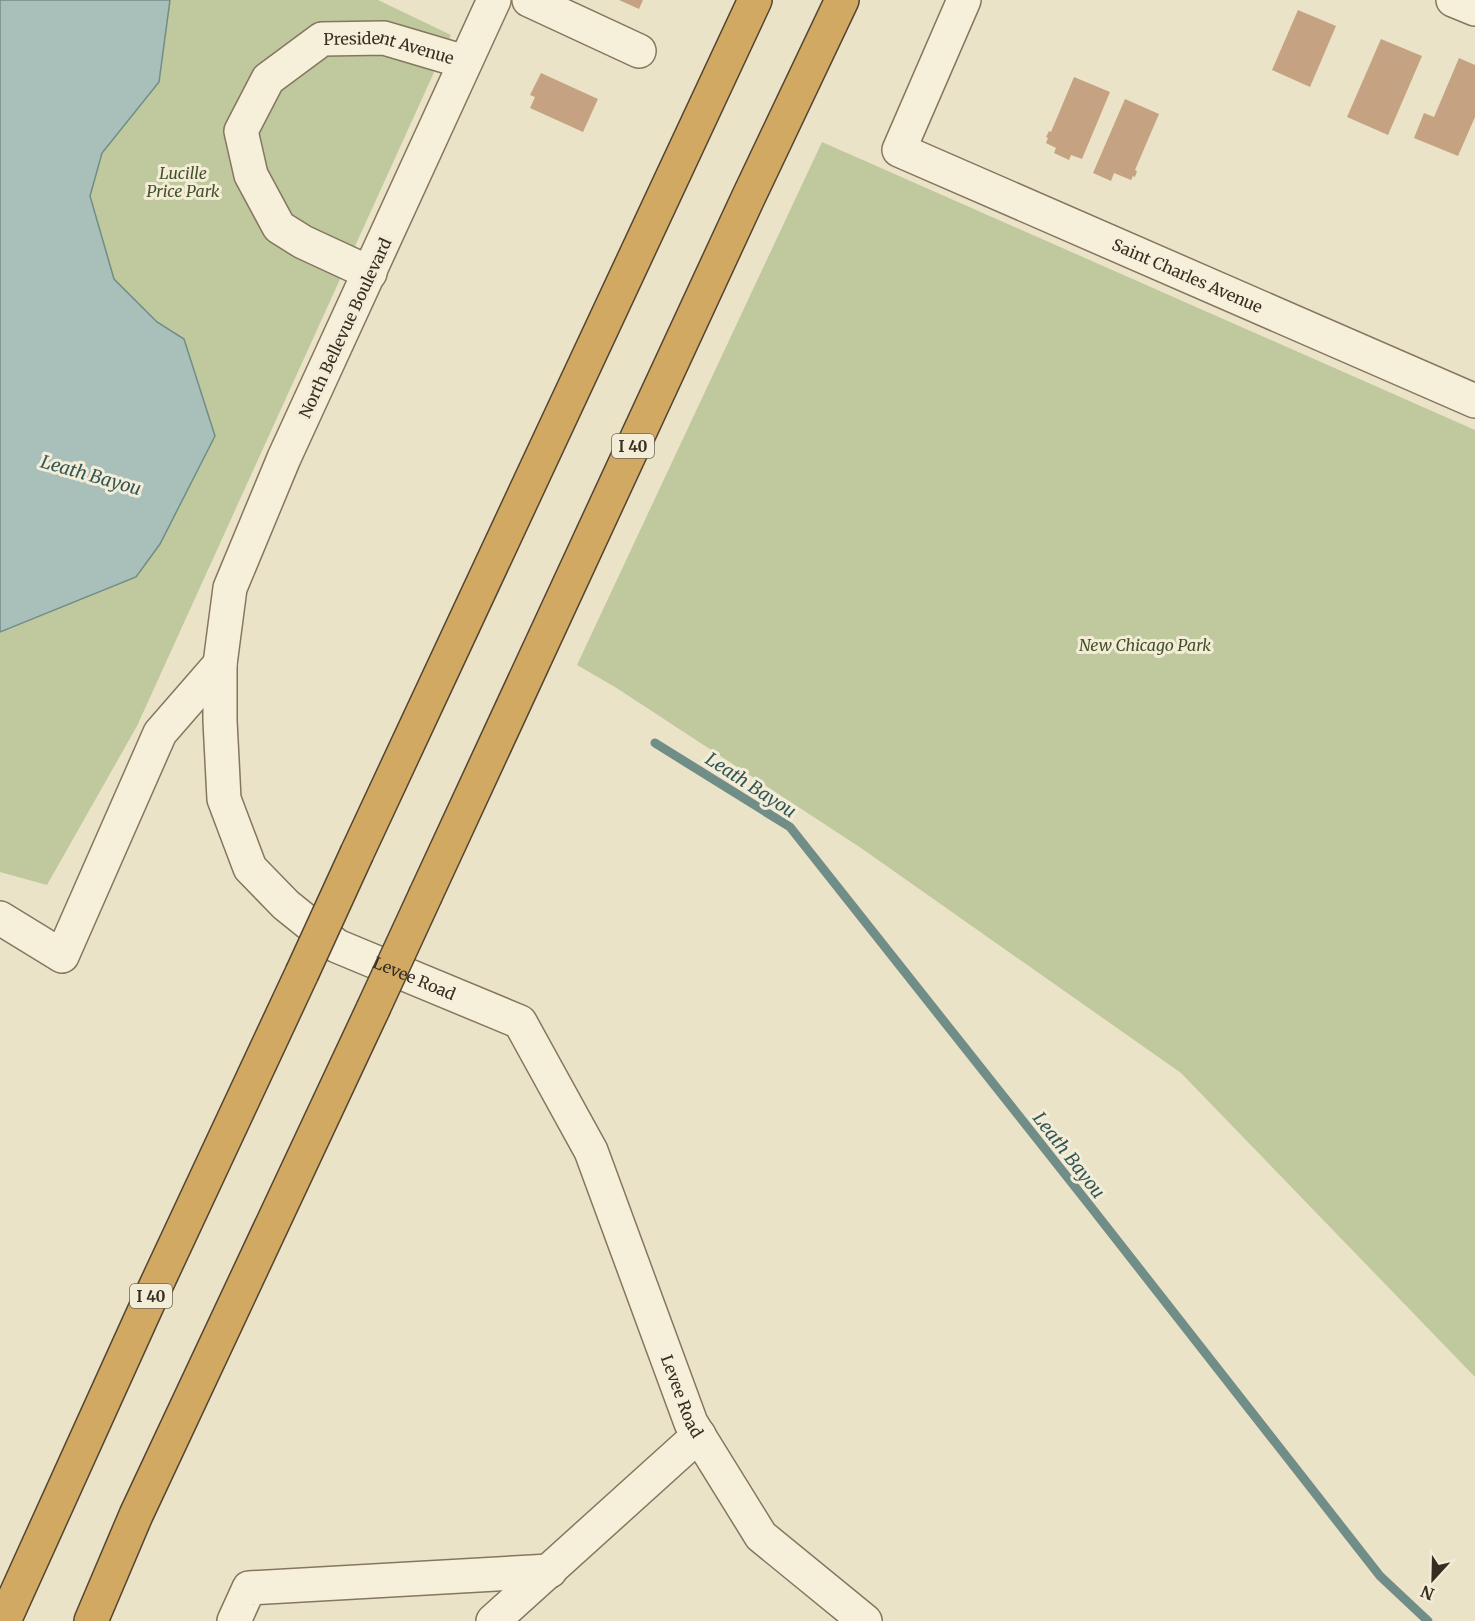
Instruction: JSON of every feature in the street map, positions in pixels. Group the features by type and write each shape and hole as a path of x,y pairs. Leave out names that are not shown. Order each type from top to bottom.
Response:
{"highway":[{"name":"I 40","path":"4,1621 153,1292 754,0"},
{"name":"I 40","path":"91,1621 136,1515 842,0"}],"street":[{"name":"North Bellevue Boulevard","path":"220,664 230,588 285,458 494,0"},
{"path":"529,0 639,51"},
{"name":"Saint Charles Avenue","path":"964,0 899,150 1475,401"},
{"path":"1453,0 1475,9"},
{"name":"President Avenue","path":"370,273 303,243 279,226 251,176 241,131 268,79 322,39 384,38 465,62"},
{"path":"0,918 62,956 160,733 220,664"},
{"name":"Levee Road","path":"220,664 224,799 250,868 286,906 337,946 520,1022 591,1151 691,1423 761,1536 866,1621"},
{"path":"493,1621 699,1435"},
{"path":"234,1621 249,1588 550,1571"}],"green space":[{"name":"Lucille Price Park","path":"0,0 378,0 451,35 137,726 47,885 0,872"},
{"name":"New Chicago Park","path":"822,142 1475,430 1475,1377 1181,1073 861,848 615,687 577,665"}],"water":[{"path":"0,0 170,0 159,82 102,153 90,196 114,279 157,322 184,339 215,436 160,544 136,577 0,632"}],"building":[{"path":"619,0 643,0 639,9"},
{"path":"1298,10 1336,26 1310,87 1272,70"},
{"path":"1381,39 1422,56 1388,135 1347,117"},
{"path":"1459,58 1475,65 1475,117 1458,156 1414,138 1424,113 1434,117"},
{"path":"541,73 598,99 583,132 530,108 535,97 530,95"},
{"path":"1074,77 1110,92 1082,159 1071,155 1069,160 1054,153 1056,148 1046,143 1048,138 1046,137 1049,131 1051,132"},
{"path":"1125,99 1159,114 1135,170 1137,171 1135,177 1133,176 1131,180 1114,173 1111,181 1093,173"}],"waterway":[{"name":"Leath Bayou","path":"655,743 790,827 1380,1576 1428,1621"}]}
